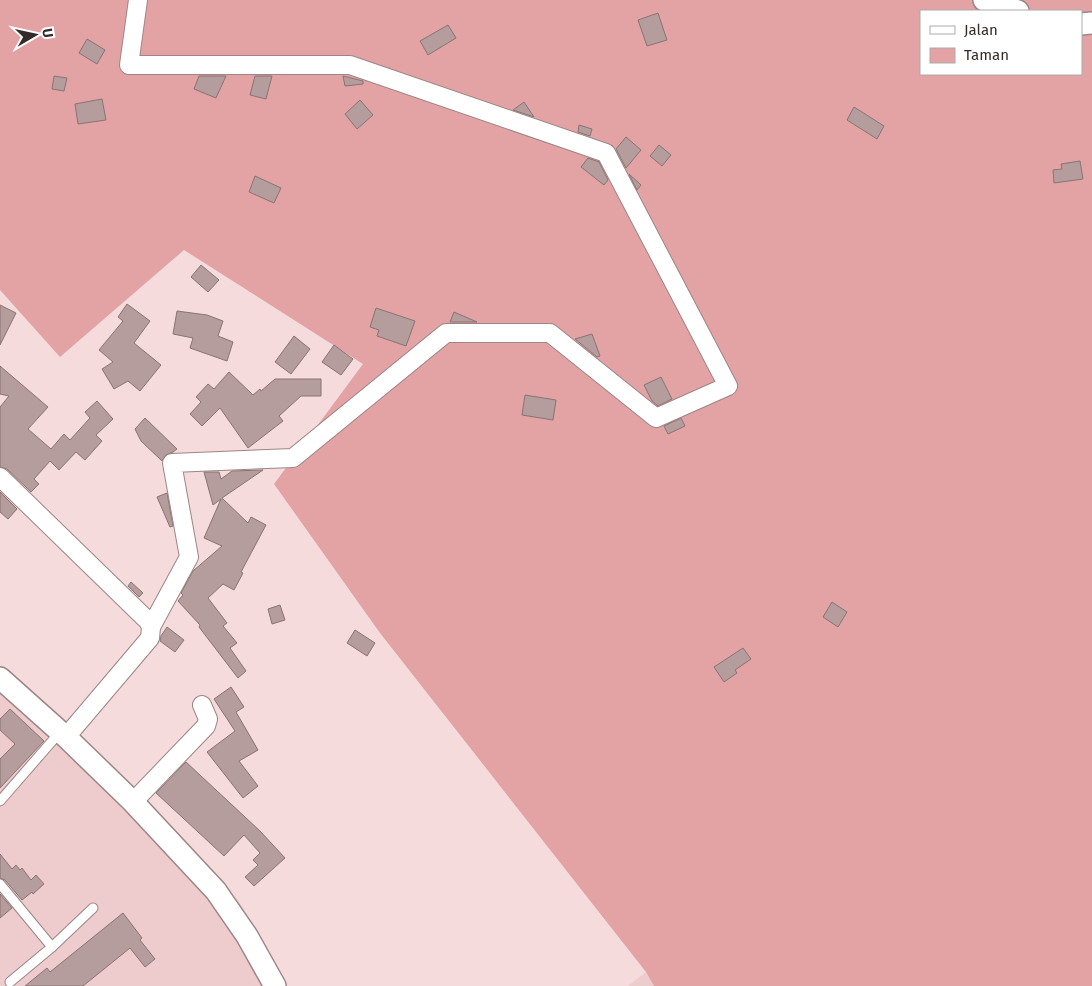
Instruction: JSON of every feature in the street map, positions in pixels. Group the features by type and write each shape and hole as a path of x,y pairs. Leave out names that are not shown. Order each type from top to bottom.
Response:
{"street":[{"path":"63,735 150,638 151,627 189,557 172,463 293,458 446,334 550,333 656,418 728,386 606,153 350,65 130,65 138,0"},
{"path":"984,0 1015,10"},
{"path":"0,477 148,621 151,627"},
{"path":"0,678 133,802 216,891 247,936 275,986"},
{"path":"133,802 206,726 208,719 202,705"}],"lane":[{"path":"0,801 63,735"},
{"path":"0,884 52,947"},
{"path":"10,982 52,947 93,908"}],"shaded area":[{"path":"0,675 238,900 287,986 0,986"},
{"path":"646,972 654,986 628,986"}],"green space":[{"path":"0,0 1092,0 1092,986 654,986 646,972 380,633 274,484 363,364 184,250 60,357 0,290"}],"building":[{"path":"658,13 667,40 647,46 638,20"},
{"path":"448,25 456,38 428,55 420,41"},
{"path":"87,39 105,50 97,64 79,53"},
{"path":"54,76 67,78 64,91 52,89"},
{"path":"199,76 226,76 216,98 194,89"},
{"path":"255,76 272,76 266,99 250,95"},
{"path":"343,76 363,81 363,84 345,86"},
{"path":"102,99 106,120 78,124 75,104"},
{"path":"360,100 373,115 357,129 345,114"},
{"path":"524,102 534,117 513,110"},
{"path":"854,107 884,126 877,139 847,120"},
{"path":"579,125 592,129 590,136 578,132"},
{"path":"626,137 641,150 626,168 616,149"},
{"path":"659,145 671,155 662,166 650,156"},
{"path":"588,158 599,162 608,180 604,185 581,167"},
{"path":"1080,161 1083,179 1054,183 1053,170 1062,169 1061,164"},
{"path":"629,174 641,185 637,190"},
{"path":"255,176 281,188 274,203 249,192"},
{"path":"201,265 219,280 208,292 191,277"},
{"path":"127,304 150,321 134,343 161,365 140,391 128,381 114,389 102,369 113,362 99,350 123,321 118,317"},
{"path":"0,305 16,313 0,345"},
{"path":"376,308 415,321 406,346 377,336 379,330 370,327"},
{"path":"177,311 207,315 223,321 218,336 233,342 227,361 190,348 193,338 173,334"},
{"path":"454,312 477,322 450,322"},
{"path":"592,334 600,356 597,357 575,339"},
{"path":"294,336 310,349 291,374 275,362"},
{"path":"334,345 353,359 341,375 322,362"},
{"path":"0,366 48,407 28,429 51,449 64,434 70,440 90,418 85,412 97,401 113,419 96,435 102,441 85,460 76,452 59,470 50,461 34,479 39,484 31,492 7,469 0,467 0,407 9,396 0,394"},
{"path":"229,372 253,395 275,379 321,379 321,396 301,396 279,416 283,421 248,448 220,408 202,426 190,414 201,402 196,397 208,384 214,389"},
{"path":"661,377 672,399 658,406 652,401 644,385"},
{"path":"525,395 556,400 553,420 522,415"},
{"path":"145,418 177,449 166,455 162,461 141,441 135,429"},
{"path":"681,418 685,426 668,434 664,426"},
{"path":"263,470 222,498 248,523 251,517 266,525 241,572 243,573 234,590 223,584 208,598 227,623 223,626 237,643 230,648 246,671 238,678 199,627 200,625 178,601 183,595 181,593 193,571 222,546 204,538 221,499 213,505 204,472 219,472 221,479 232,471"},
{"path":"0,492 17,509 8,519 0,512"},
{"path":"167,493 173,526 170,527 157,497"},
{"path":"131,582 143,593 139,597 128,586"},
{"path":"832,602 847,612 838,627 823,617"},
{"path":"280,605 285,620 272,624 268,609"},
{"path":"167,627 184,640 175,652 160,641"},
{"path":"355,630 375,643 367,656 347,643"},
{"path":"743,648 751,659 735,670 737,673 724,682 714,667"},
{"path":"231,687 244,707 236,712 258,750 239,761 258,786 243,798 207,752 235,731 214,699"},
{"path":"10,709 44,741 0,788 0,759 15,744 0,730 0,719"},
{"path":"186,762 260,831 285,858 254,886 245,877 258,865 253,860 260,853 244,835 224,856 156,793"},
{"path":"0,854 12,869 16,865 20,870 22,868 31,880 36,875 44,884 33,894 32,892 22,900 5,880 0,878"},
{"path":"0,894 12,908 0,918"},
{"path":"123,913 155,959 145,967 130,948 83,986 25,986 47,968 50,972"}]}
